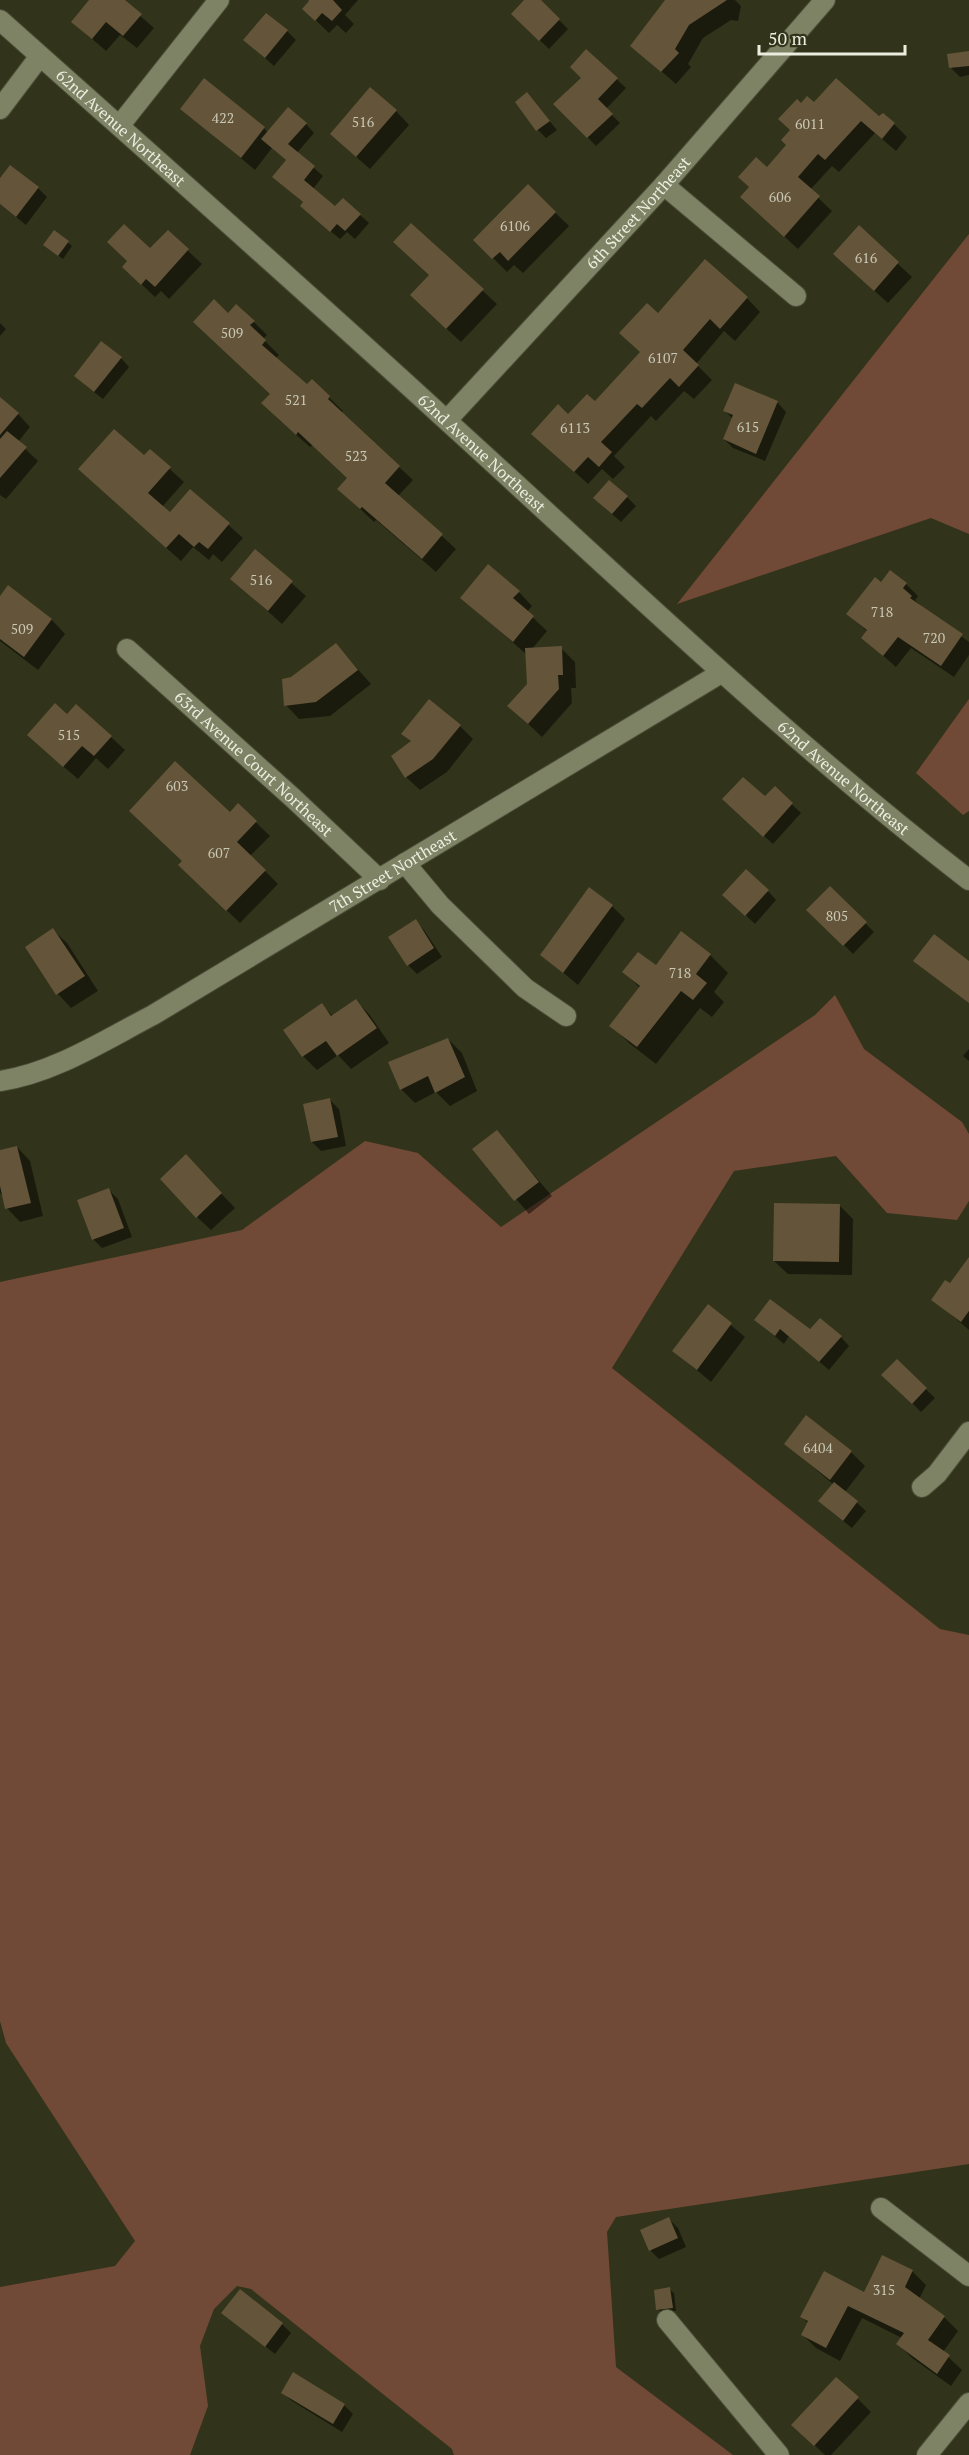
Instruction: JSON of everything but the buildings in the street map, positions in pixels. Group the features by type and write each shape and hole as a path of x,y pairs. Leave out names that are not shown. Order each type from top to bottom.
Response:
{"street":[{"path":"120,125 219,0"},
{"name":"6th Street Northeast","path":"447,420 664,185 825,0"},
{"name":"62nd Avenue Northeast","path":"0,20 447,420 721,673 969,880"},
{"path":"0,109 40,56"},
{"path":"664,185 796,296"},
{"name":"63rd Avenue Court Northeast","path":"127,649 294,798 380,880"},
{"name":"7th Street Northeast","path":"0,1081 31,1074 60,1063 153,1015 721,673"},
{"path":"405,863 440,905 517,979 566,1016"},
{"path":"922,1487 938,1474 969,1432"},
{"path":"881,2208 969,2276"},
{"path":"668,2320 779,2455"},
{"path":"927,2455 969,2403"}],"shaded area":[{"path":"969,234 969,534 931,518 677,604"},
{"path":"969,699 969,811 963,815 916,773"},
{"path":"835,995 864,1049 962,1122 969,1134 969,1201 957,1220 887,1213 836,1156 734,1171 612,1368 940,1629 969,1635 969,2164 616,2217 607,2232 616,2367 733,2455 454,2455 452,2449 251,2289 237,2286 214,2309 200,2346 208,2406 190,2455 0,2455 0,2287 115,2266 135,2241 6,2043 0,2021 0,1282 242,1230 365,1141 418,1153 501,1227 815,1015"}]}
